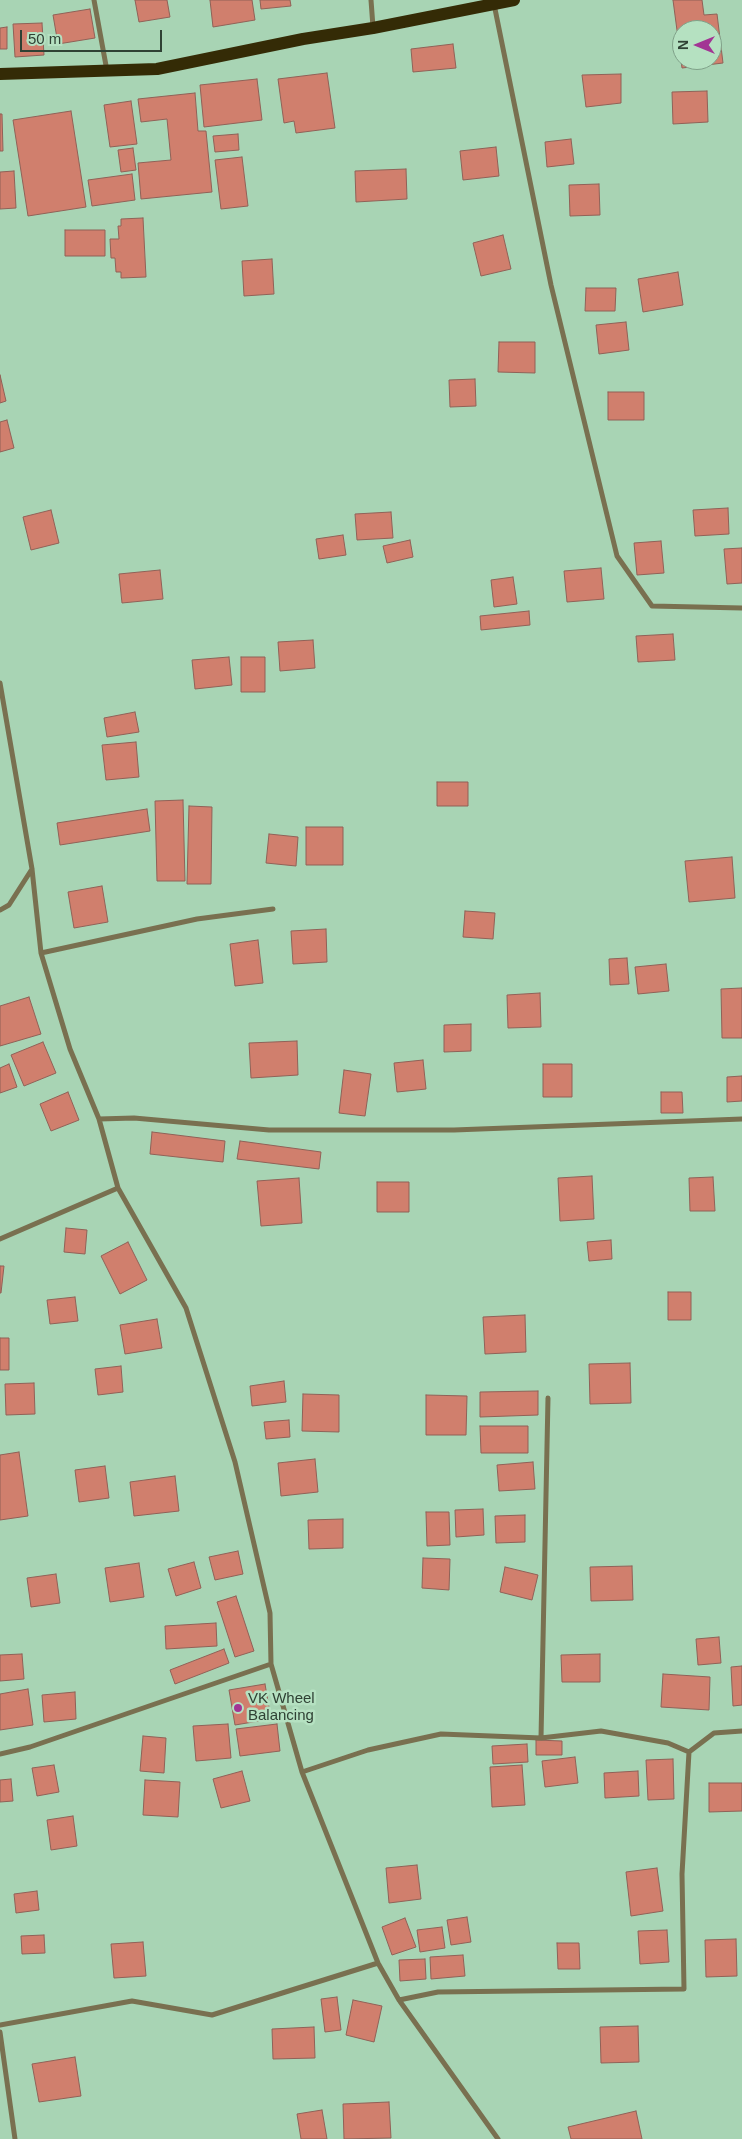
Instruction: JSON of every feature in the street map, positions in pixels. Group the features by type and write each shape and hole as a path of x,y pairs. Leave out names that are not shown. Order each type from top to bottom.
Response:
{"main road":[{"path":"0,74 157,69 303,39 373,28 514,0"}],"street":[{"path":"94,0 107,72"},
{"path":"371,0 373,28"},
{"path":"494,4 551,285 617,556 652,606 742,608"},
{"path":"0,683 32,869 40,953 70,1049 99,1119 118,1188 186,1308 235,1462 270,1613 271,1664 302,1772 378,1963 399,2000 498,2139"},
{"path":"0,910 9,905 32,869"},
{"path":"40,953 197,919 273,909"},
{"path":"99,1119 134,1118 269,1130 454,1130 742,1119"},
{"path":"0,1239 118,1188"},
{"path":"541,1738 548,1398"},
{"path":"0,1754 30,1748 271,1664"},
{"path":"302,1772 368,1750 441,1734 541,1738 601,1731 668,1744 688,1752"},
{"path":"688,1752 714,1733 742,1731"},
{"path":"399,2000 438,1992 684,1989 682,1874 688,1752"},
{"path":"0,2025 132,2001 212,2014 378,1963"},
{"path":"0,2032 15,2139"}],"building":[{"path":"135,0 167,0 170,17 139,22"},
{"path":"210,0 252,0 255,20 213,27"},
{"path":"260,0 290,0 291,6 261,9"},
{"path":"673,0 702,0 704,15 717,14 718,20 676,20"},
{"path":"90,9 95,38 58,44 53,15"},
{"path":"42,23 44,55 15,57 13,24"},
{"path":"7,27 7,49 0,49 0,28"},
{"path":"453,44 456,68 413,72 411,49"},
{"path":"327,73 335,128 296,133 294,121 284,123 278,79"},
{"path":"621,74 621,103 586,107 582,75"},
{"path":"257,79 262,120 204,127 200,85"},
{"path":"707,91 708,122 673,124 672,92"},
{"path":"195,93 198,131 206,131 212,192 141,199 138,163 171,160 167,119 141,122 138,99"},
{"path":"131,101 137,144 110,147 104,105"},
{"path":"71,111 86,207 28,216 13,120"},
{"path":"0,114 2,114 3,151 0,151"},
{"path":"238,134 239,150 215,152 213,136"},
{"path":"571,139 574,164 547,167 545,142"},
{"path":"496,147 499,176 463,180 460,151"},
{"path":"133,148 136,170 121,172 118,150"},
{"path":"242,157 248,206 221,209 215,160"},
{"path":"406,169 407,199 356,202 355,171"},
{"path":"14,171 16,208 0,209 0,172"},
{"path":"132,174 135,200 92,206 88,180"},
{"path":"599,184 600,215 570,216 569,185"},
{"path":"143,218 146,277 121,278 121,272 116,272 115,258 111,258 110,239 119,239 118,226 121,226 121,219"},
{"path":"65,230 105,230 105,256 65,256"},
{"path":"503,235 511,269 481,276 473,243"},
{"path":"272,259 274,294 244,296 242,261"},
{"path":"678,272 683,305 643,312 638,279"},
{"path":"586,288 616,288 615,311 585,311"},
{"path":"626,322 629,350 599,354 596,325"},
{"path":"499,342 535,342 535,373 498,372"},
{"path":"0,375 6,401 0,403"},
{"path":"475,379 476,406 450,407 449,380"},
{"path":"608,392 644,392 644,420 608,420"},
{"path":"7,420 14,448 0,452 0,422"},
{"path":"728,508 729,534 695,536 693,510"},
{"path":"51,510 59,543 31,550 23,517"},
{"path":"391,512 393,538 357,540 355,514"},
{"path":"343,535 346,555 319,559 316,539"},
{"path":"410,540 413,557 387,563 383,546"},
{"path":"661,541 664,573 637,575 634,543"},
{"path":"742,548 742,583 727,584 724,549"},
{"path":"601,568 604,599 567,602 564,571"},
{"path":"160,570 163,599 122,603 119,574"},
{"path":"513,577 517,604 494,607 491,580"},
{"path":"529,611 530,625 481,630 480,616"},
{"path":"673,634 675,660 638,662 636,636"},
{"path":"313,640 315,668 280,671 278,642"},
{"path":"229,657 232,685 195,689 192,660"},
{"path":"241,657 265,657 265,692 241,692"},
{"path":"135,712 139,732 107,737 104,718"},
{"path":"136,742 139,777 106,780 102,745"},
{"path":"437,782 468,782 468,806 437,806"},
{"path":"183,800 185,881 157,881 155,801"},
{"path":"189,806 212,807 211,884 187,884"},
{"path":"147,809 150,831 60,845 57,823"},
{"path":"306,827 343,827 343,865 306,865"},
{"path":"269,834 298,837 296,866 266,863"},
{"path":"732,857 735,898 689,902 685,861"},
{"path":"102,886 108,922 74,928 68,892"},
{"path":"465,911 495,913 493,939 463,937"},
{"path":"326,929 327,962 293,964 291,931"},
{"path":"258,940 263,983 235,986 230,944"},
{"path":"627,958 629,984 610,985 609,959"},
{"path":"666,964 669,991 638,994 635,967"},
{"path":"742,988 742,1038 722,1038 721,989"},
{"path":"540,993 541,1027 508,1028 507,995"},
{"path":"29,997 41,1034 0,1046 0,1006"},
{"path":"471,1024 471,1051 444,1052 444,1025"},
{"path":"297,1041 298,1075 251,1078 249,1043"},
{"path":"43,1042 56,1073 24,1086 11,1055"},
{"path":"423,1060 426,1089 397,1092 394,1063"},
{"path":"9,1064 17,1087 0,1093 0,1068"},
{"path":"543,1064 572,1064 572,1097 543,1097"},
{"path":"344,1070 371,1074 365,1116 339,1113"},
{"path":"742,1076 742,1101 727,1102 727,1077"},
{"path":"68,1092 79,1120 51,1131 40,1104"},
{"path":"661,1092 682,1092 683,1113 661,1113"},
{"path":"152,1132 225,1141 223,1162 150,1154"},
{"path":"240,1141 321,1152 319,1169 237,1159"},
{"path":"592,1176 594,1219 560,1221 558,1178"},
{"path":"713,1177 715,1211 690,1211 689,1178"},
{"path":"299,1178 302,1223 261,1226 257,1181"},
{"path":"377,1182 409,1182 409,1212 377,1212"},
{"path":"66,1228 87,1230 85,1254 64,1252"},
{"path":"611,1240 612,1259 589,1261 587,1242"},
{"path":"128,1242 147,1280 120,1294 101,1256"},
{"path":"0,1266 4,1266 1,1293 0,1293"},
{"path":"668,1292 691,1292 691,1320 668,1320"},
{"path":"75,1297 78,1321 50,1324 47,1300"},
{"path":"525,1315 526,1352 485,1354 483,1317"},
{"path":"157,1319 162,1348 125,1354 120,1325"},
{"path":"0,1338 9,1338 9,1370 0,1370"},
{"path":"630,1363 631,1403 590,1404 589,1364"},
{"path":"121,1366 123,1392 98,1395 95,1369"},
{"path":"284,1381 286,1402 252,1406 250,1386"},
{"path":"34,1383 35,1414 6,1415 5,1384"},
{"path":"538,1391 538,1415 480,1417 480,1392"},
{"path":"303,1394 339,1395 339,1432 302,1431"},
{"path":"426,1395 467,1396 466,1435 426,1435"},
{"path":"289,1420 290,1437 266,1439 264,1422"},
{"path":"480,1426 528,1426 528,1453 481,1453"},
{"path":"19,1452 28,1516 0,1520 0,1455"},
{"path":"315,1459 318,1492 281,1496 278,1463"},
{"path":"533,1462 535,1489 499,1491 497,1465"},
{"path":"105,1466 109,1498 79,1502 75,1470"},
{"path":"175,1476 179,1511 134,1516 130,1482"},
{"path":"483,1509 484,1535 456,1537 455,1510"},
{"path":"426,1512 449,1512 450,1545 427,1546"},
{"path":"525,1515 525,1542 496,1543 495,1516"},
{"path":"343,1519 343,1548 309,1549 308,1520"},
{"path":"238,1551 243,1574 215,1580 209,1557"},
{"path":"423,1558 450,1559 449,1590 422,1588"},
{"path":"194,1562 201,1588 176,1596 168,1569"},
{"path":"139,1563 144,1597 110,1602 105,1568"},
{"path":"632,1566 633,1600 591,1601 590,1567"},
{"path":"505,1567 538,1575 532,1600 500,1592"},
{"path":"56,1574 60,1603 31,1607 27,1578"},
{"path":"236,1596 254,1651 235,1657 217,1602"},
{"path":"216,1623 217,1646 166,1649 165,1626"},
{"path":"719,1637 721,1663 698,1665 696,1639"},
{"path":"224,1649 229,1663 175,1684 170,1670"},
{"path":"22,1654 24,1679 0,1681 0,1655"},
{"path":"600,1654 600,1682 562,1682 561,1655"},
{"path":"742,1666 742,1705 733,1706 731,1667"},
{"path":"663,1674 710,1677 709,1710 661,1707"},
{"path":"265,1684 271,1719 235,1725 229,1690"},
{"path":"28,1689 33,1725 0,1730 0,1694"},
{"path":"75,1692 76,1719 44,1722 42,1695"},
{"path":"228,1724 231,1758 196,1761 193,1726"},
{"path":"277,1724 280,1751 240,1756 236,1729"},
{"path":"143,1736 166,1738 164,1773 140,1771"},
{"path":"536,1740 562,1741 562,1755 536,1755"},
{"path":"527,1744 528,1762 493,1764 492,1746"},
{"path":"575,1757 578,1783 545,1787 542,1761"},
{"path":"673,1759 674,1799 648,1800 646,1760"},
{"path":"54,1765 59,1792 37,1796 32,1768"},
{"path":"522,1765 525,1805 492,1807 490,1767"},
{"path":"242,1771 250,1801 221,1808 213,1779"},
{"path":"638,1771 639,1796 605,1798 604,1773"},
{"path":"11,1779 13,1801 0,1802 0,1780"},
{"path":"145,1780 180,1782 178,1817 143,1815"},
{"path":"709,1783 742,1783 742,1811 709,1812"},
{"path":"73,1816 77,1846 51,1850 47,1820"},
{"path":"417,1865 421,1899 389,1903 386,1868"},
{"path":"657,1868 663,1911 631,1916 626,1872"},
{"path":"37,1891 39,1910 16,1913 14,1894"},
{"path":"467,1917 471,1942 451,1945 447,1920"},
{"path":"405,1918 416,1947 392,1955 382,1927"},
{"path":"442,1927 445,1948 420,1952 417,1930"},
{"path":"667,1930 669,1962 640,1964 638,1931"},
{"path":"44,1935 45,1953 22,1954 21,1936"},
{"path":"736,1939 737,1976 706,1977 705,1940"},
{"path":"143,1942 146,1976 114,1978 111,1944"},
{"path":"557,1943 579,1943 580,1969 558,1969"},
{"path":"463,1955 465,1976 431,1979 430,1957"},
{"path":"425,1959 426,1979 400,1981 399,1960"},
{"path":"337,1997 341,2030 325,2032 321,1999"},
{"path":"353,2000 382,2006 374,2042 346,2035"},
{"path":"638,2026 639,2062 601,2063 600,2027"},
{"path":"314,2027 315,2058 273,2059 272,2029"},
{"path":"75,2057 81,2096 39,2102 32,2064"},
{"path":"389,2102 391,2138 344,2139 343,2104"},
{"path":"322,2110 327,2139 301,2139 297,2114"},
{"path":"636,2111 642,2139 571,2139 568,2127"}],"place":[{"name":"VK Wheel Balancing","path":"238,1708"}]}
